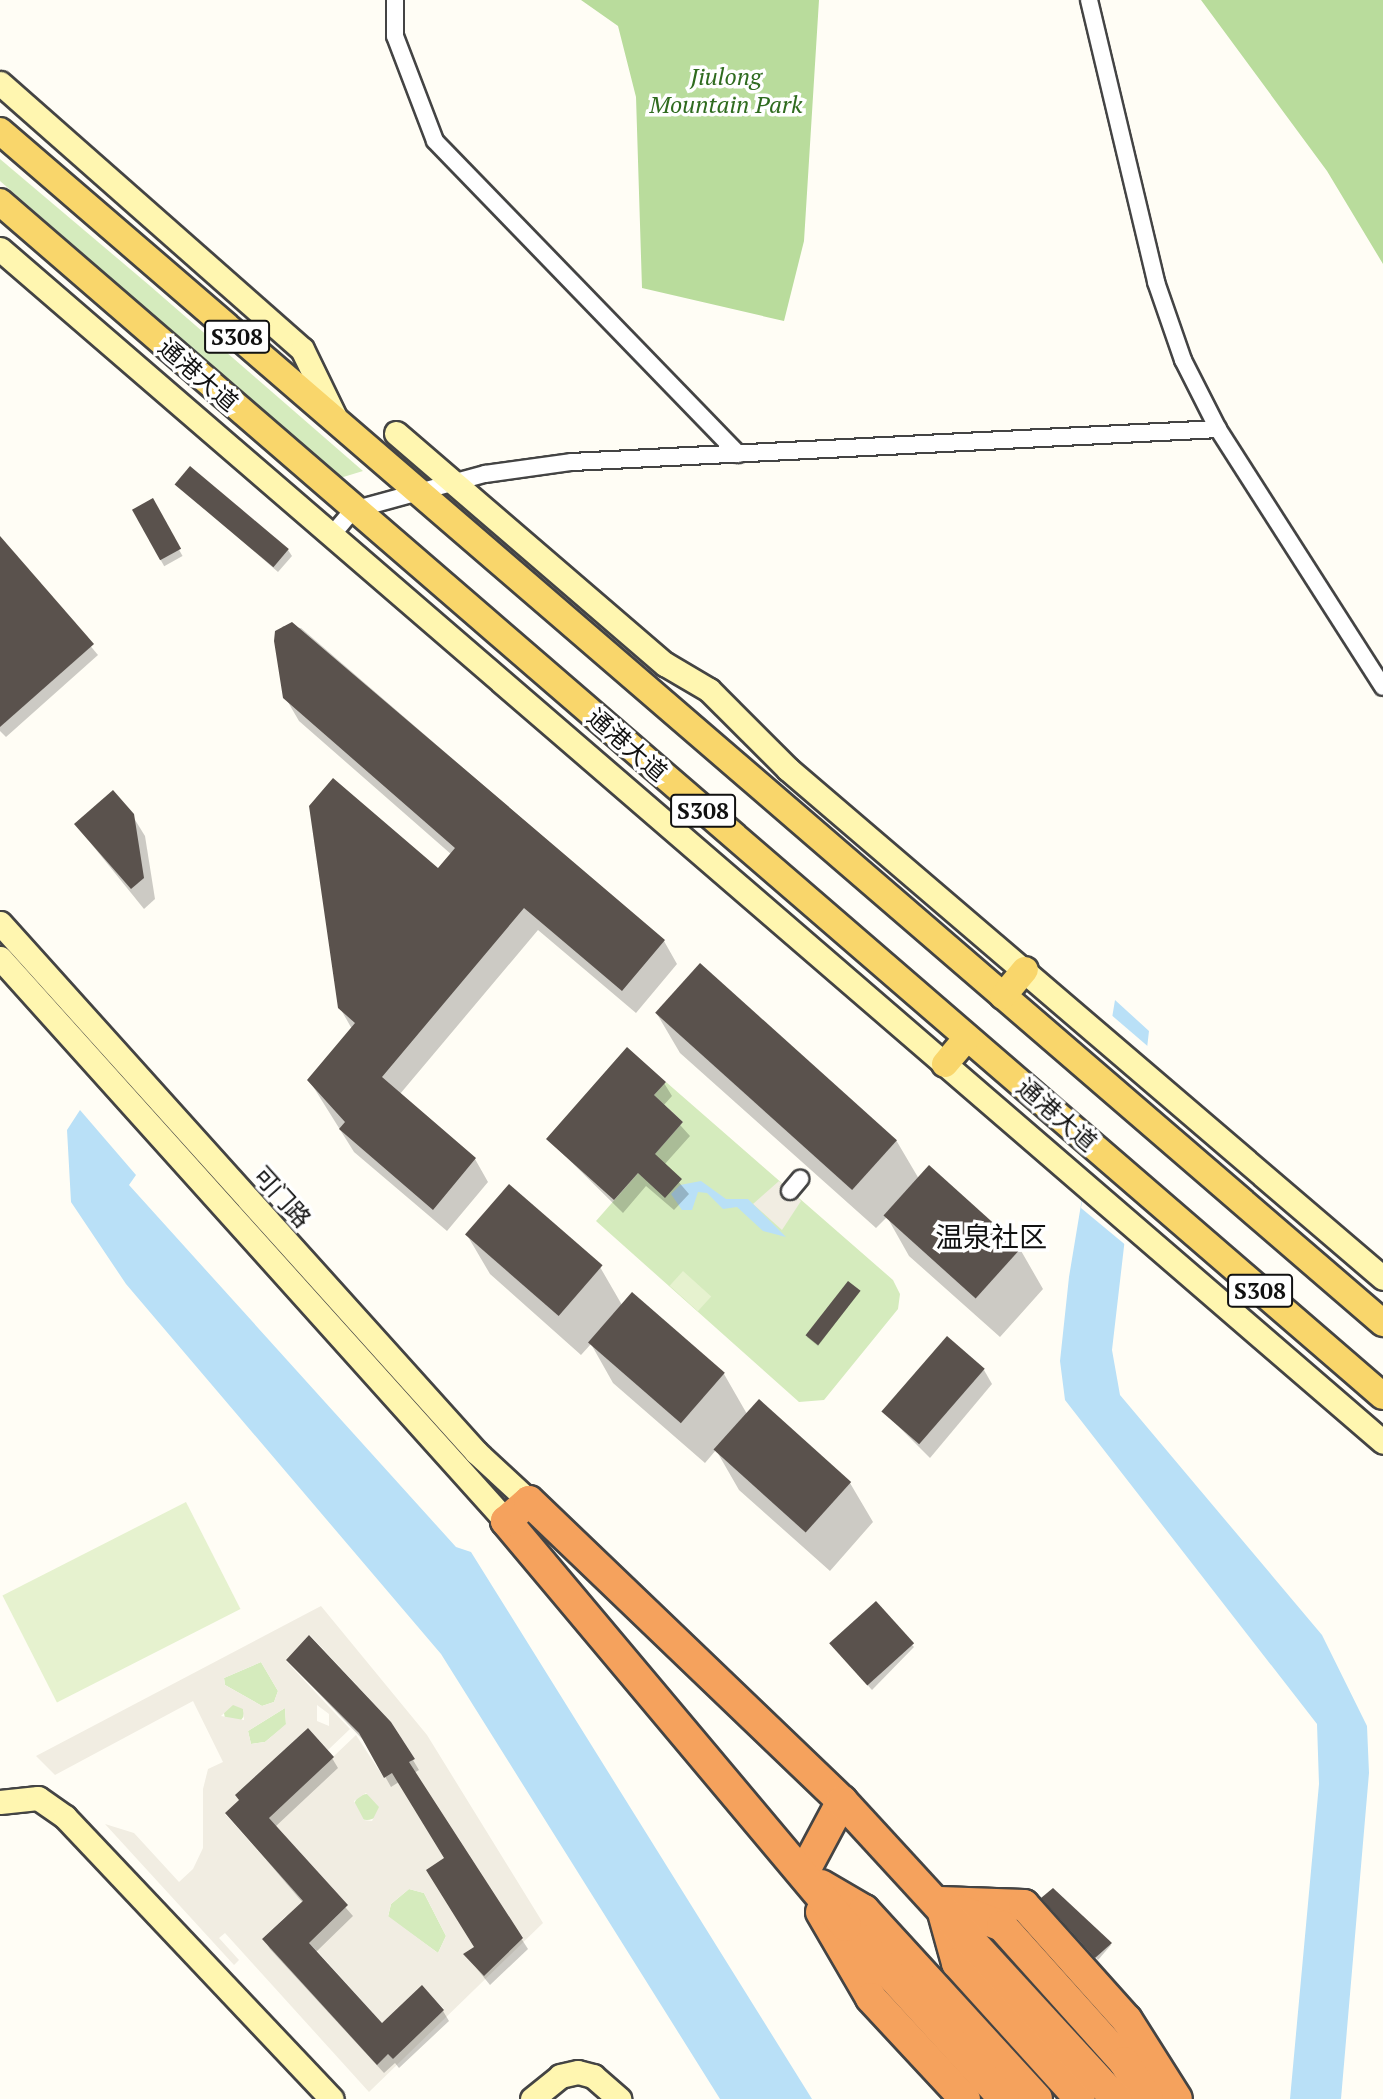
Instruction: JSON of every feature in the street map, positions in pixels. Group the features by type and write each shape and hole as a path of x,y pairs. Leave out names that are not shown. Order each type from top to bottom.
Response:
{"highway":[{"path":"1004,2099 803,1874 506,1521 529,1501 842,1801 940,1902 1116,2099"},
{"path":"803,1874 842,1801"},
{"path":"803,1874 846,1963 965,2099"},
{"path":"803,1874 843,1942 985,2099"},
{"path":"803,1874 858,1920 1020,2099"},
{"path":"803,1874 864,1910 1037,2099"},
{"path":"940,1902 946,1973 1062,2099"},
{"path":"940,1902 957,1963 1080,2099"},
{"path":"940,1902 967,1954 1097,2099"},
{"path":"940,1902 991,1937 1132,2099"},
{"path":"940,1902 1002,1926 1124,2062 1148,2099"},
{"path":"940,1902 1013,1915 1136,2053 1164,2099"},
{"path":"940,1902 1024,1905 1127,2020 1177,2099"}],"main road":[{"name":"S308","path":"0,131 1383,1323"},
{"name":"通港大道","path":"0,202 353,510 1383,1396"},
{"path":"1003,996 1025,970"},
{"path":"945,1064 967,1038"}],"street":[{"path":"395,0 395,36 435,141 738,454"},
{"path":"1089,0 1156,282 1183,360 1218,429 1383,687"},
{"path":"0,83 302,349 339,425"},
{"path":"0,249 1383,1442"},
{"path":"332,535 353,510 453,483 572,462 1218,429"},
{"path":"396,433 665,664 709,691 788,769 1149,1075 1383,1278"},
{"name":"可门路","path":"0,923 467,1441 529,1501"},
{"name":"可门路","path":"0,958 506,1521"},
{"path":"0,1802 29,1796 65,1817 332,2099"},
{"path":"532,2099 560,2076 578,2072 600,2080 619,2099"}],"green space":[{"name":"Jiulong Mountain Park","path":"581,0 819,0 804,241 784,321 642,288 636,97 618,26"},
{"path":"1201,0 1383,0 1383,264 1327,171"},
{"path":"0,159 363,471 340,478 0,181"},
{"path":"666,1082 893,1280 900,1294 898,1309 824,1400 799,1402 596,1221 683,1122 654,1095"},
{"path":"683,1271 711,1296 698,1311 670,1286"},
{"path":"186,1502 240,1609 57,1702 2,1596"},
{"path":"261,1662 278,1691 274,1702 262,1706 225,1685 224,1678"},
{"path":"234,1703 241,1706 244,1713 241,1720 234,1723 227,1720 224,1713 227,1706"},
{"path":"285,1708 286,1725 265,1742 251,1744 248,1731"},
{"path":"367,1794 376,1798 380,1807 376,1816 367,1820 358,1816 354,1807 358,1798"},
{"path":"409,1889 424,1893 446,1936 438,1953 388,1917 391,1904"}],"shaded area":[{"path":"779,1181 801,1201 782,1230 753,1204"},
{"path":"321,1606 427,1735 543,1923 369,2092 225,1933 219,1938 239,1960 234,1965 105,1824 134,1833 179,1882 193,1869 203,1848 203,1789 208,1769 223,1762 193,1701 55,1775 36,1756","holes":["310,1635 391,1722 415,1759 384,1778 356,1735 269,1818 348,1905 329,1924 301,1933 382,2023 422,1986 444,2009 393,2059 388,2054 377,2064 262,1939 285,1917 312,1911 225,1814 239,1800 235,1795 308,1728 328,1750 350,1729 286,1661","261,1662 278,1691 274,1702 262,1706 225,1685 224,1678","233,1705 243,1709 244,1720 221,1716","317,1705 329,1714 329,1726 317,1721","285,1708 286,1724 265,1742 251,1744 248,1731","402,1788 523,1937 484,1975 463,1954 474,1947 444,1858","366,1793 379,1807 372,1821 364,1820 354,1801","409,1889 424,1893 446,1936 438,1953 388,1916 391,1904"]}],"water":[{"path":"1115,1000 1149,1031 1112,1350 1120,1395 1322,1635 1367,1726 1369,1773 1341,2099 1290,2099 1319,1784 1317,1724 1065,1400 1060,1361 1069,1277"},
{"path":"80,1110 136,1175 129,1185 456,1547 471,1552 812,2099 720,2099 441,1654 126,1284 71,1202 67,1130"},
{"path":"701,1181 726,1199 748,1199 786,1237 763,1231 737,1207 723,1209 707,1193 698,1192 692,1210 682,1210 671,1194 680,1185"}],"pier":[{"path":"1109,1013 1151,1049 1128,1247 1081,1208"}],"building":[{"path":"190,466 289,549 273,567 175,484"},
{"path":"153,498 181,549 160,560 132,510"},
{"path":"0,536 94,644 0,727"},
{"path":"292,622 665,940 622,991 524,908 382,1077 476,1158 433,1210 339,1129 345,1122 307,1080 355,1023 338,1008 309,806 333,778 438,868 455,848 283,698 274,641 275,631"},
{"path":"113,790 134,814 144,878 131,889 74,824"},
{"path":"700,963 897,1140 852,1190 655,1013"},
{"path":"627,1047 666,1082 654,1095 683,1122 655,1154 682,1179 665,1198 638,1173 614,1200 546,1139"},
{"path":"929,1165 1021,1248 976,1299 883,1216"},
{"path":"509,1184 603,1265 559,1316 465,1235"},
{"path":"848,1281 861,1291 818,1345 806,1335"},
{"path":"632,1292 725,1373 681,1423 588,1343"},
{"path":"947,1336 985,1369 919,1444 881,1411"},
{"path":"759,1399 851,1482 806,1533 713,1450"},
{"path":"876,1601 914,1643 867,1686 829,1643"},
{"path":"309,1635 391,1722 415,1759 409,1762 523,1938 484,1976 463,1954 474,1947 426,1870 444,1858 392,1773 384,1778 359,1733 286,1660"},
{"path":"308,1728 334,1757 269,1818 348,1905 309,1943 382,2023 422,1985 444,2010 393,2059 388,2054 377,2065 262,1939 303,1901 225,1813 239,1800 235,1795"},
{"path":"1053,1888 1112,1943 1095,1958 1041,1898"}],"district":[{"name":"温泉社区","path":"991,1237"}]}
